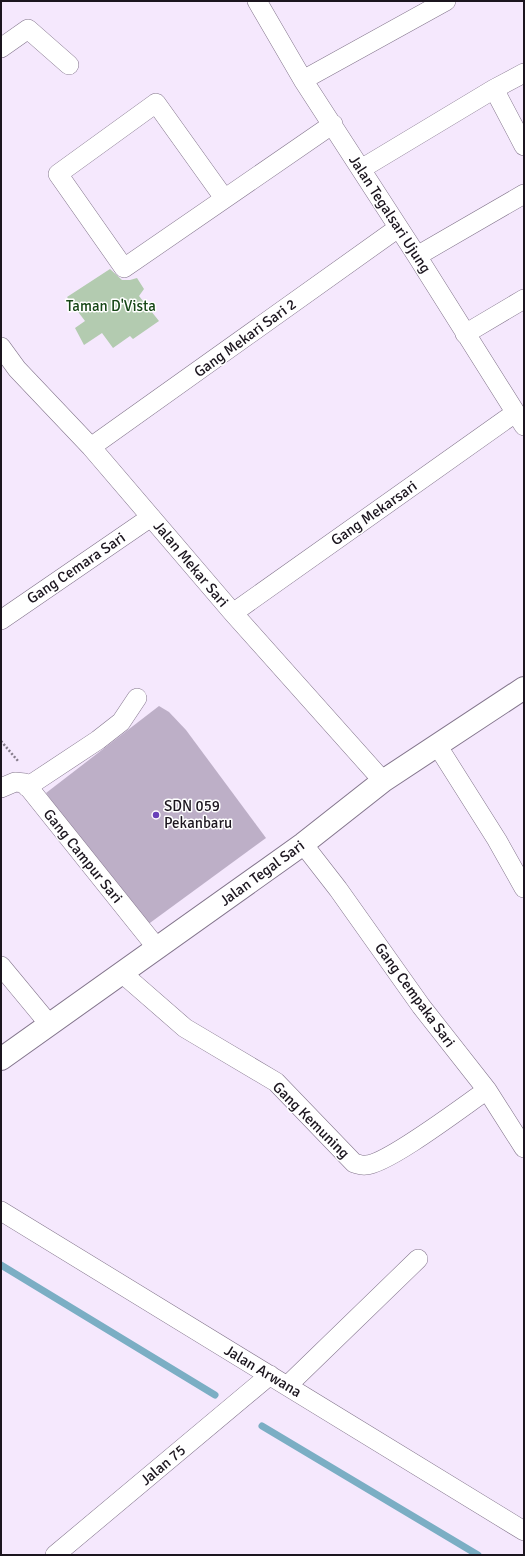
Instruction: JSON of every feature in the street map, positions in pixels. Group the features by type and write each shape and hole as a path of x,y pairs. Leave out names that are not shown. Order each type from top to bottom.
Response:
{"street":[{"name":"Jalan Tegalsari Ujung","path":"257,1 303,80 362,169 519,420"},
{"path":"303,80 446,1"},
{"path":"1,48 28,29 69,65"},
{"path":"362,169 524,72"},
{"path":"494,89 524,146"},
{"path":"224,198 156,103 58,174 124,268 333,124"},
{"path":"417,256 524,194"},
{"name":"Gang Mekari Sari 2","path":"91,447 398,228"},
{"path":"465,334 524,299"},
{"name":"Jalan Mekar Sari","path":"1,347 17,368 91,447 233,613 383,780"},
{"name":"Gang Mekarsari","path":"233,613 519,420"},
{"name":"Gang Cemara Sari","path":"1,620 151,517"},
{"name":"Jalan Tegal Sari","path":"2,1056 123,974 302,844 383,780 524,688"},
{"path":"1,788 15,782 25,783 27,786 98,740 121,722 138,698"},
{"path":"437,745 524,888"},
{"name":"Gang Campur Sari","path":"27,786 157,948"},
{"name":"Gang Cempaka Sari","path":"302,844 338,889 422,1006 487,1090 524,1148"},
{"path":"1,966 49,1024"},
{"name":"Gang Kemuning","path":"123,974 184,1028 276,1082 354,1163 366,1166 399,1151 487,1090"},
{"name":"Jalan Arwana","path":"1,1211 524,1531"},
{"path":"287,1386 418,1259"},
{"name":"Jalan 75","path":"55,1555 270,1376"}],"green space":[{"name":"Taman D'Vista","path":"110,269 122,280 137,278 144,289 139,296 159,321 133,339 130,336 113,348 102,333 84,345 75,328 85,321 67,297"}],"building":[{"name":"SDN 059 Pekanbaru","path":"159,706 169,712 186,730 266,838 143,928 46,793"}],"waterway":[{"path":"1,1265 215,1395"},
{"path":"262,1426 478,1555"}],"place":[{"name":"SDN 059 Pekanbaru","path":"156,815"}]}
